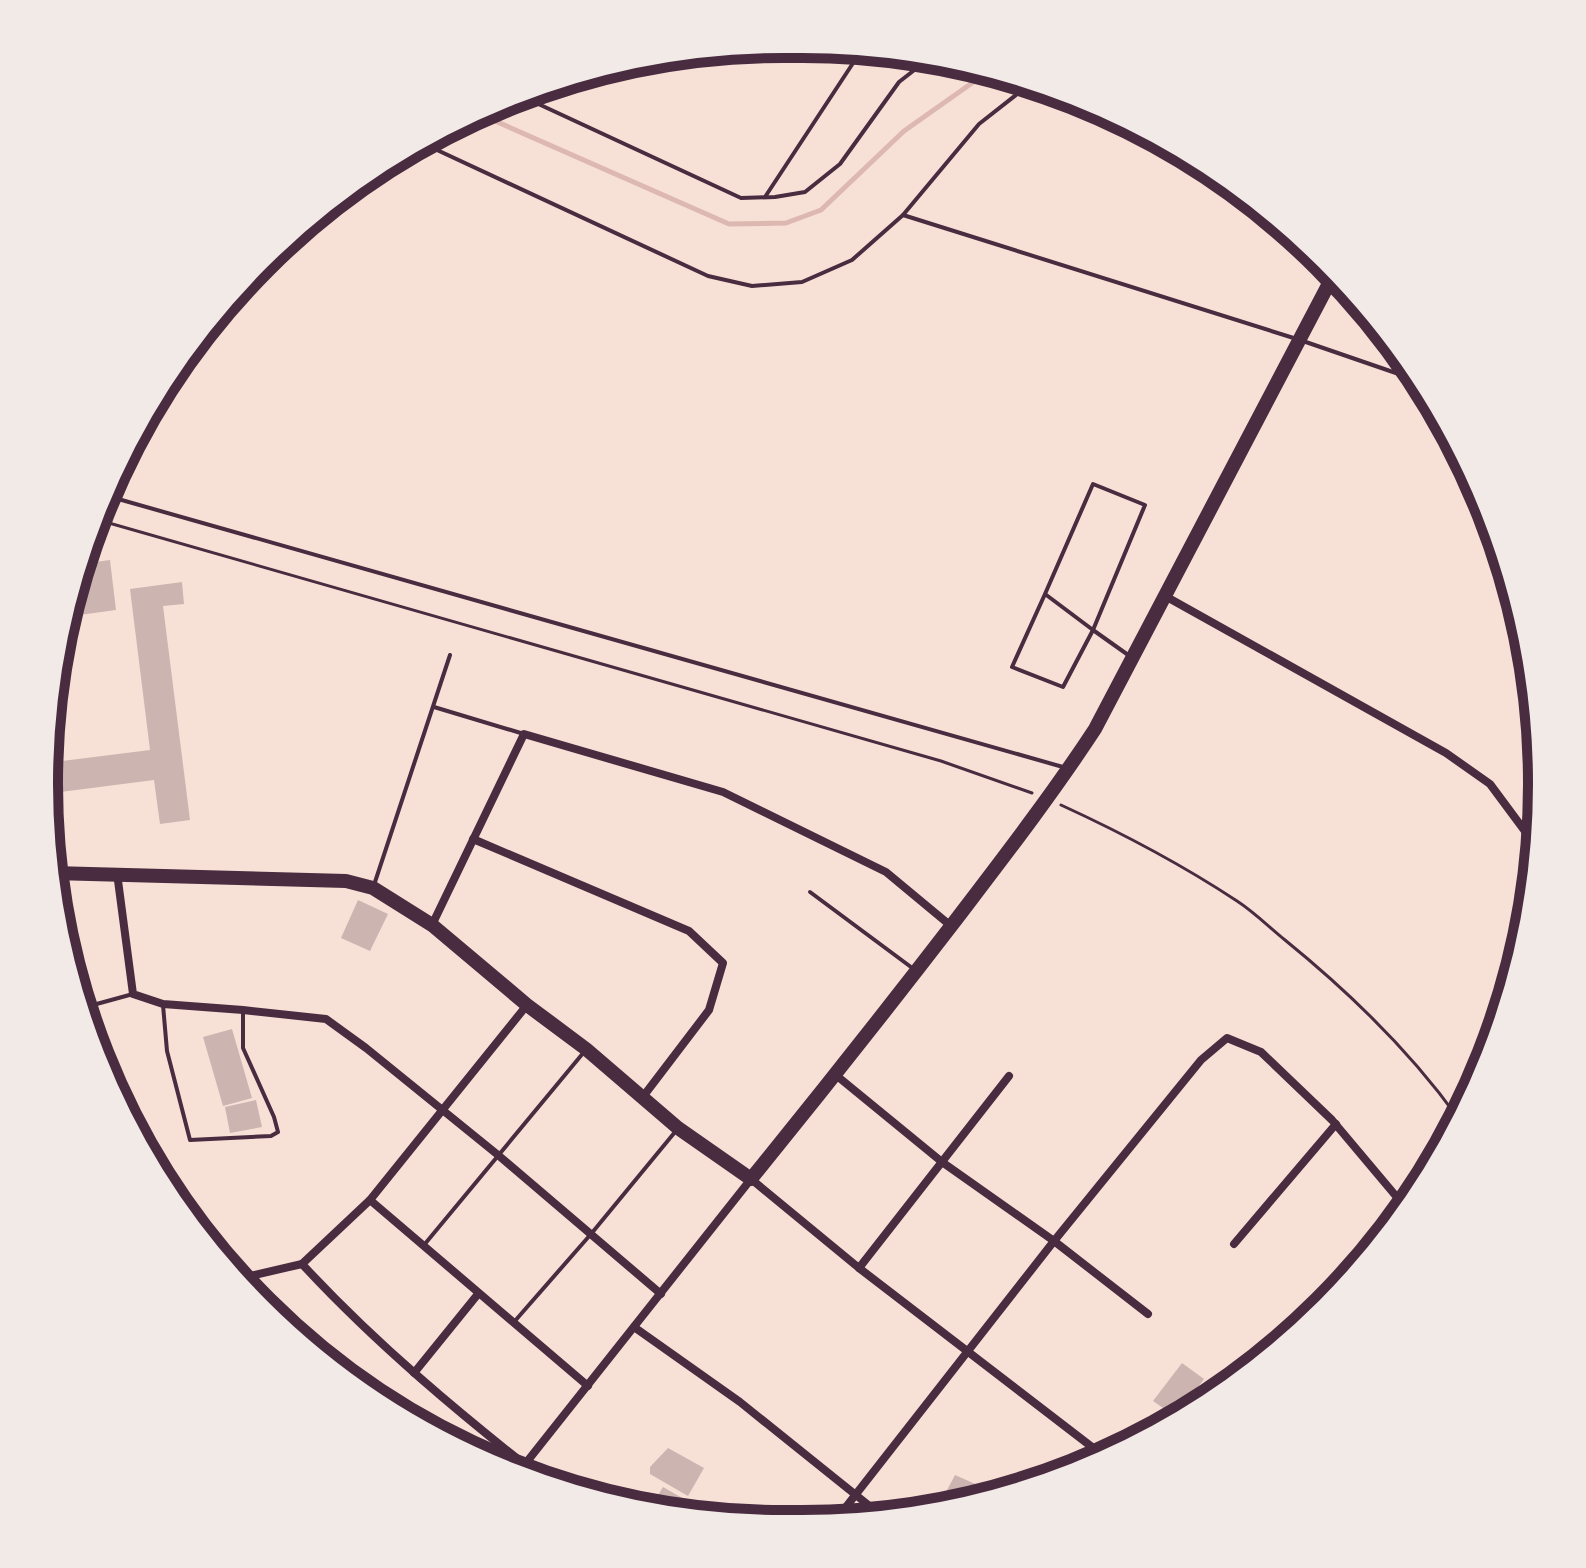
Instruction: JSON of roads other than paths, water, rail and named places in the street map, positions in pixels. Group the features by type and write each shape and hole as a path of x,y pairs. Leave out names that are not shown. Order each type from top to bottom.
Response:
{"main road":[{"path":"64,873 346,881 373,888 432,925 678,1128 751,1179 837,1076 917,972 1049,799 1095,729 1328,285"}],"street":[{"path":"1165,596 1446,753 1490,784 1526,832"},
{"path":"432,925 524,734 723,792 886,872 951,926"},
{"path":"473,839 689,931 723,963 709,1010 642,1098"},
{"path":"117,873 133,994 163,1004 326,1019 498,1155 661,1294"},
{"path":"251,1276 302,1264 370,1200 527,1005"},
{"path":"845,1508 1054,1241 1201,1060 1227,1038 1261,1052 1336,1124 1398,1198"},
{"path":"837,1076 942,1162 1054,1241 1148,1314"},
{"path":"859,1268 1009,1076"},
{"path":"1234,1244 1336,1124"},
{"path":"527,1462 751,1179 859,1268 1094,1448"},
{"path":"370,1200 588,1386"},
{"path":"302,1264 346,1312 518,1459"},
{"path":"414,1373 478,1294"},
{"path":"634,1327 740,1402 869,1506"}],"lane":[{"path":"765,197 855,60"},
{"path":"535,103 741,198 765,197 805,192 840,164 899,82 918,67"},
{"path":"434,148 708,276 752,286 802,282 852,260 903,215 979,124 1020,92"},
{"path":"903,215 1402,375"},
{"path":"1093,484 1145,505 1093,630 1063,687 1012,667 1093,484"},
{"path":"116,499 1069,769"},
{"path":"1045,594 1132,658"},
{"path":"373,888 450,655"},
{"path":"433,707 524,734"},
{"path":"810,892 917,972"},
{"path":"93,1005 133,994"},
{"path":"163,1004 167,1051 190,1140 271,1136 278,1132 243,1048 243,1010"},
{"path":"423,1247 586,1049"},
{"path":"514,1322 678,1128"}],"waterway":[{"path":"492,120 729,224 786,223 821,210 904,131 977,80"}]}
